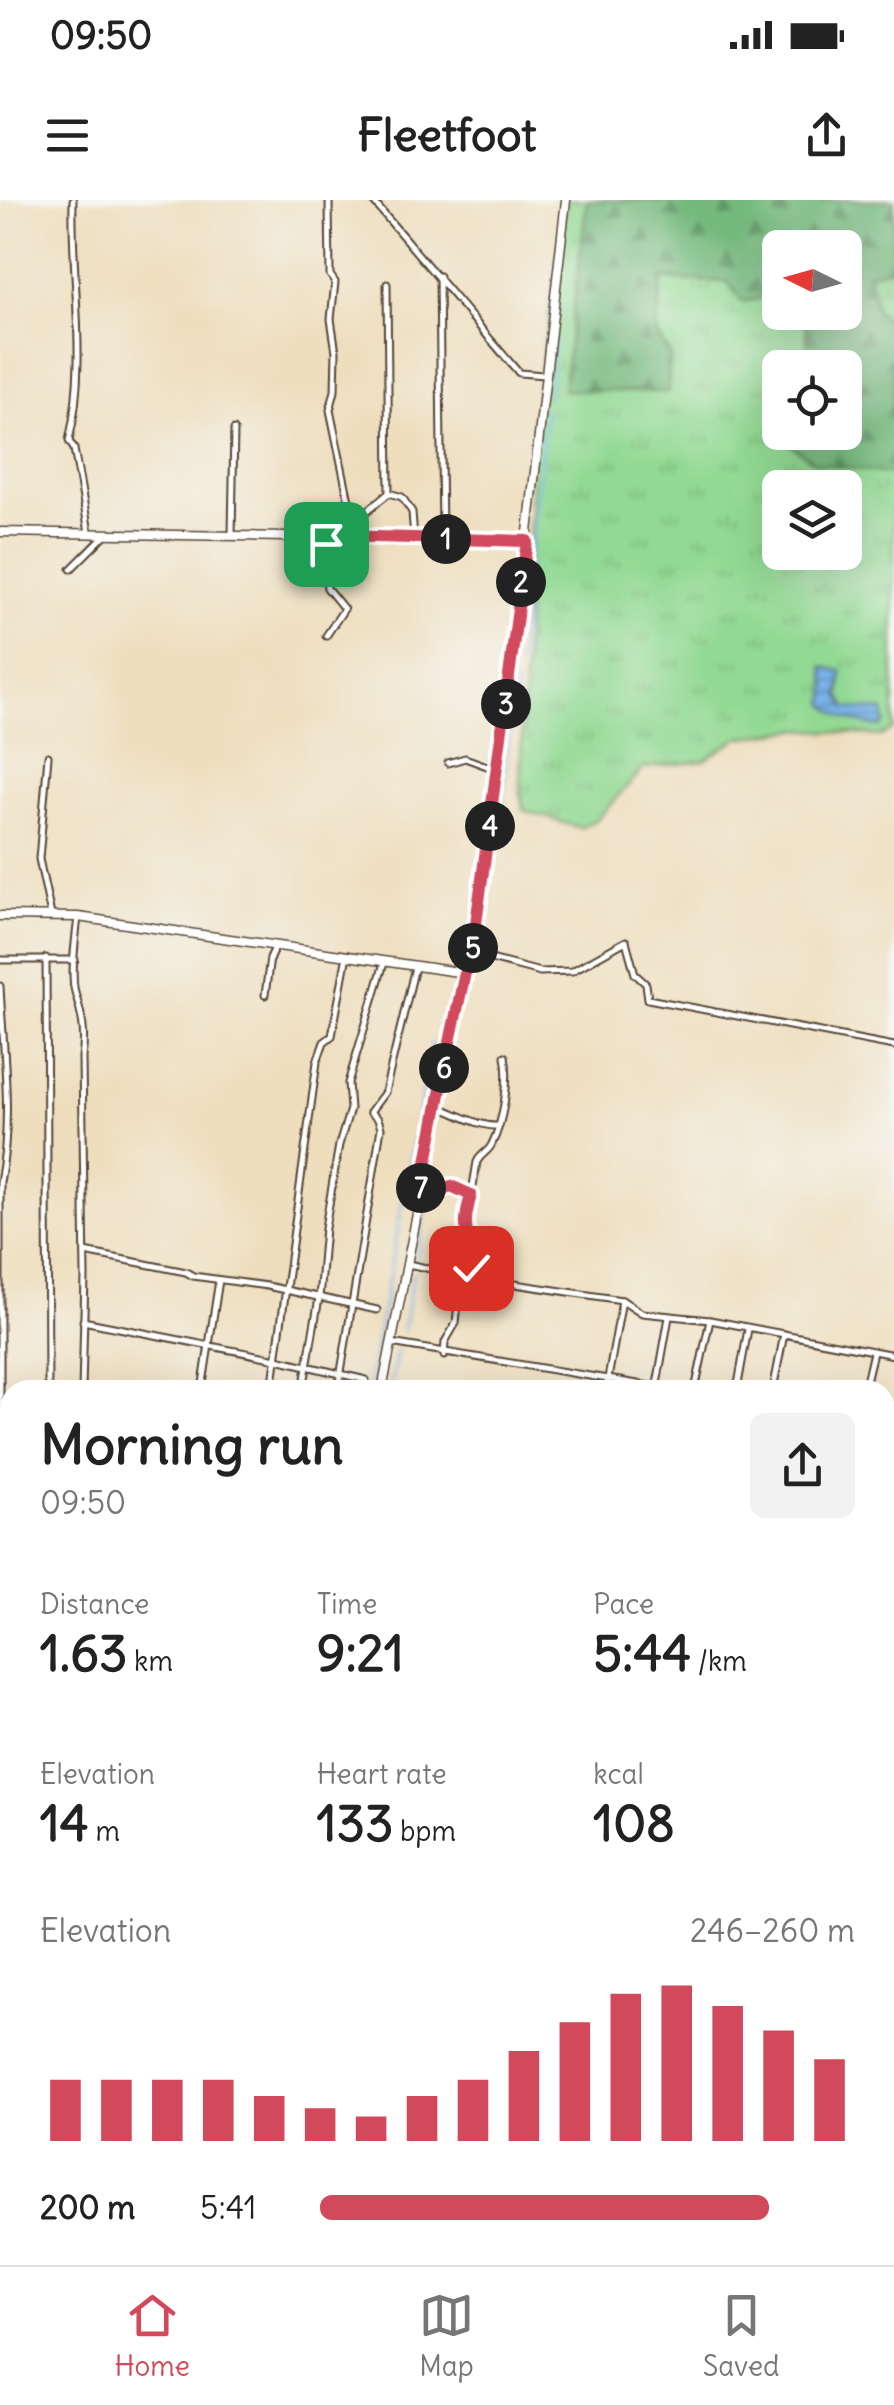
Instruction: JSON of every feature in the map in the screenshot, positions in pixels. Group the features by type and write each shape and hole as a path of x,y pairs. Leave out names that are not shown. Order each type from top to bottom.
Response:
{"street":[{"path":"73,200 72,255 78,273 80,324 75,415 69,442 74,449 90,535"},
{"path":"329,200 330,275 335,282 331,319 336,352 335,391 330,410 350,506 346,528"},
{"path":"372,200 519,373 544,376"},
{"path":"384,1380 436,1106 472,954 527,541 566,200"},
{"path":"439,276 442,538"},
{"path":"387,284 389,493"},
{"path":"232,534 234,430"},
{"path":"326,636 344,609 327,588 324,548 389,493"},
{"path":"389,493 402,496 412,512 414,538"},
{"path":"0,532 527,541"},
{"path":"70,569 104,535"},
{"path":"48,756 39,860 51,916"},
{"path":"448,764 465,758 498,770"},
{"path":"0,916 78,917 465,973"},
{"path":"78,917 74,990 81,1002 85,1036 82,1380"},
{"path":"472,954 540,972 572,971 626,941 635,974 644,981 648,999 894,1046"},
{"path":"265,995 276,944"},
{"path":"274,1380 317,1062 324,1042 332,1036 346,955"},
{"path":"46,958 48,1380"},
{"path":"0,960 75,960"},
{"path":"304,1380 319,1298 325,1228 342,1130 350,1109 348,1083 385,960"},
{"path":"339,1380 380,1128 378,1119 370,1112 385,1092 416,964"},
{"path":"0,986 6,1156 0,1182 0,1418"},
{"path":"444,1353 449,1330 456,1324 459,1292 468,1277 475,1247 466,1235 477,1162 489,1150 502,1125 500,1110 508,1068 505,1056"},
{"path":"436,1106 482,1125 502,1125"},
{"path":"420,1198 451,1186 471,1195"},
{"path":"85,1252 377,1310"},
{"path":"406,1263 468,1277 622,1300 642,1313 710,1320 894,1354"},
{"path":"204,1380 220,1280"},
{"path":"608,1380 622,1300"},
{"path":"658,1380 669,1317"},
{"path":"697,1380 710,1320"},
{"path":"83,1321 366,1380"},
{"path":"739,1380 748,1328"},
{"path":"775,1380 784,1334"},
{"path":"391,1343 621,1380"},
{"path":"866,1380 873,1352"}],"green space":[{"path":"567,200 894,200 894,729 882,736 799,729 738,738 703,761 644,768 598,818 580,828 523,810 520,782 534,414"},
{"path":"587,200 894,200 894,268 868,273 877,313 894,321 894,475 816,463 798,450 862,450 862,350 808,350 806,330 862,330 862,230 762,230 762,298 742,302 728,282 662,279 656,334 670,354 668,392 563,390"}],"water":[{"path":"823,667 842,671 840,696 847,708 884,711 885,723 881,727 866,725 830,709 825,704"}],"waterway":[{"path":"548,397 555,337"},
{"path":"518,666 546,409"},
{"path":"502,820 516,686"},
{"path":"370,1380 432,1043"},
{"path":"416,1261 427,1200"},
{"path":"403,1331 413,1273"},
{"path":"392,1380 397,1351"}],"route":[{"path":"326,544 336,536 527,541 472,954 450,1042 420,1198 451,1186 471,1195 466,1228 475,1247 471,1268"}]}
